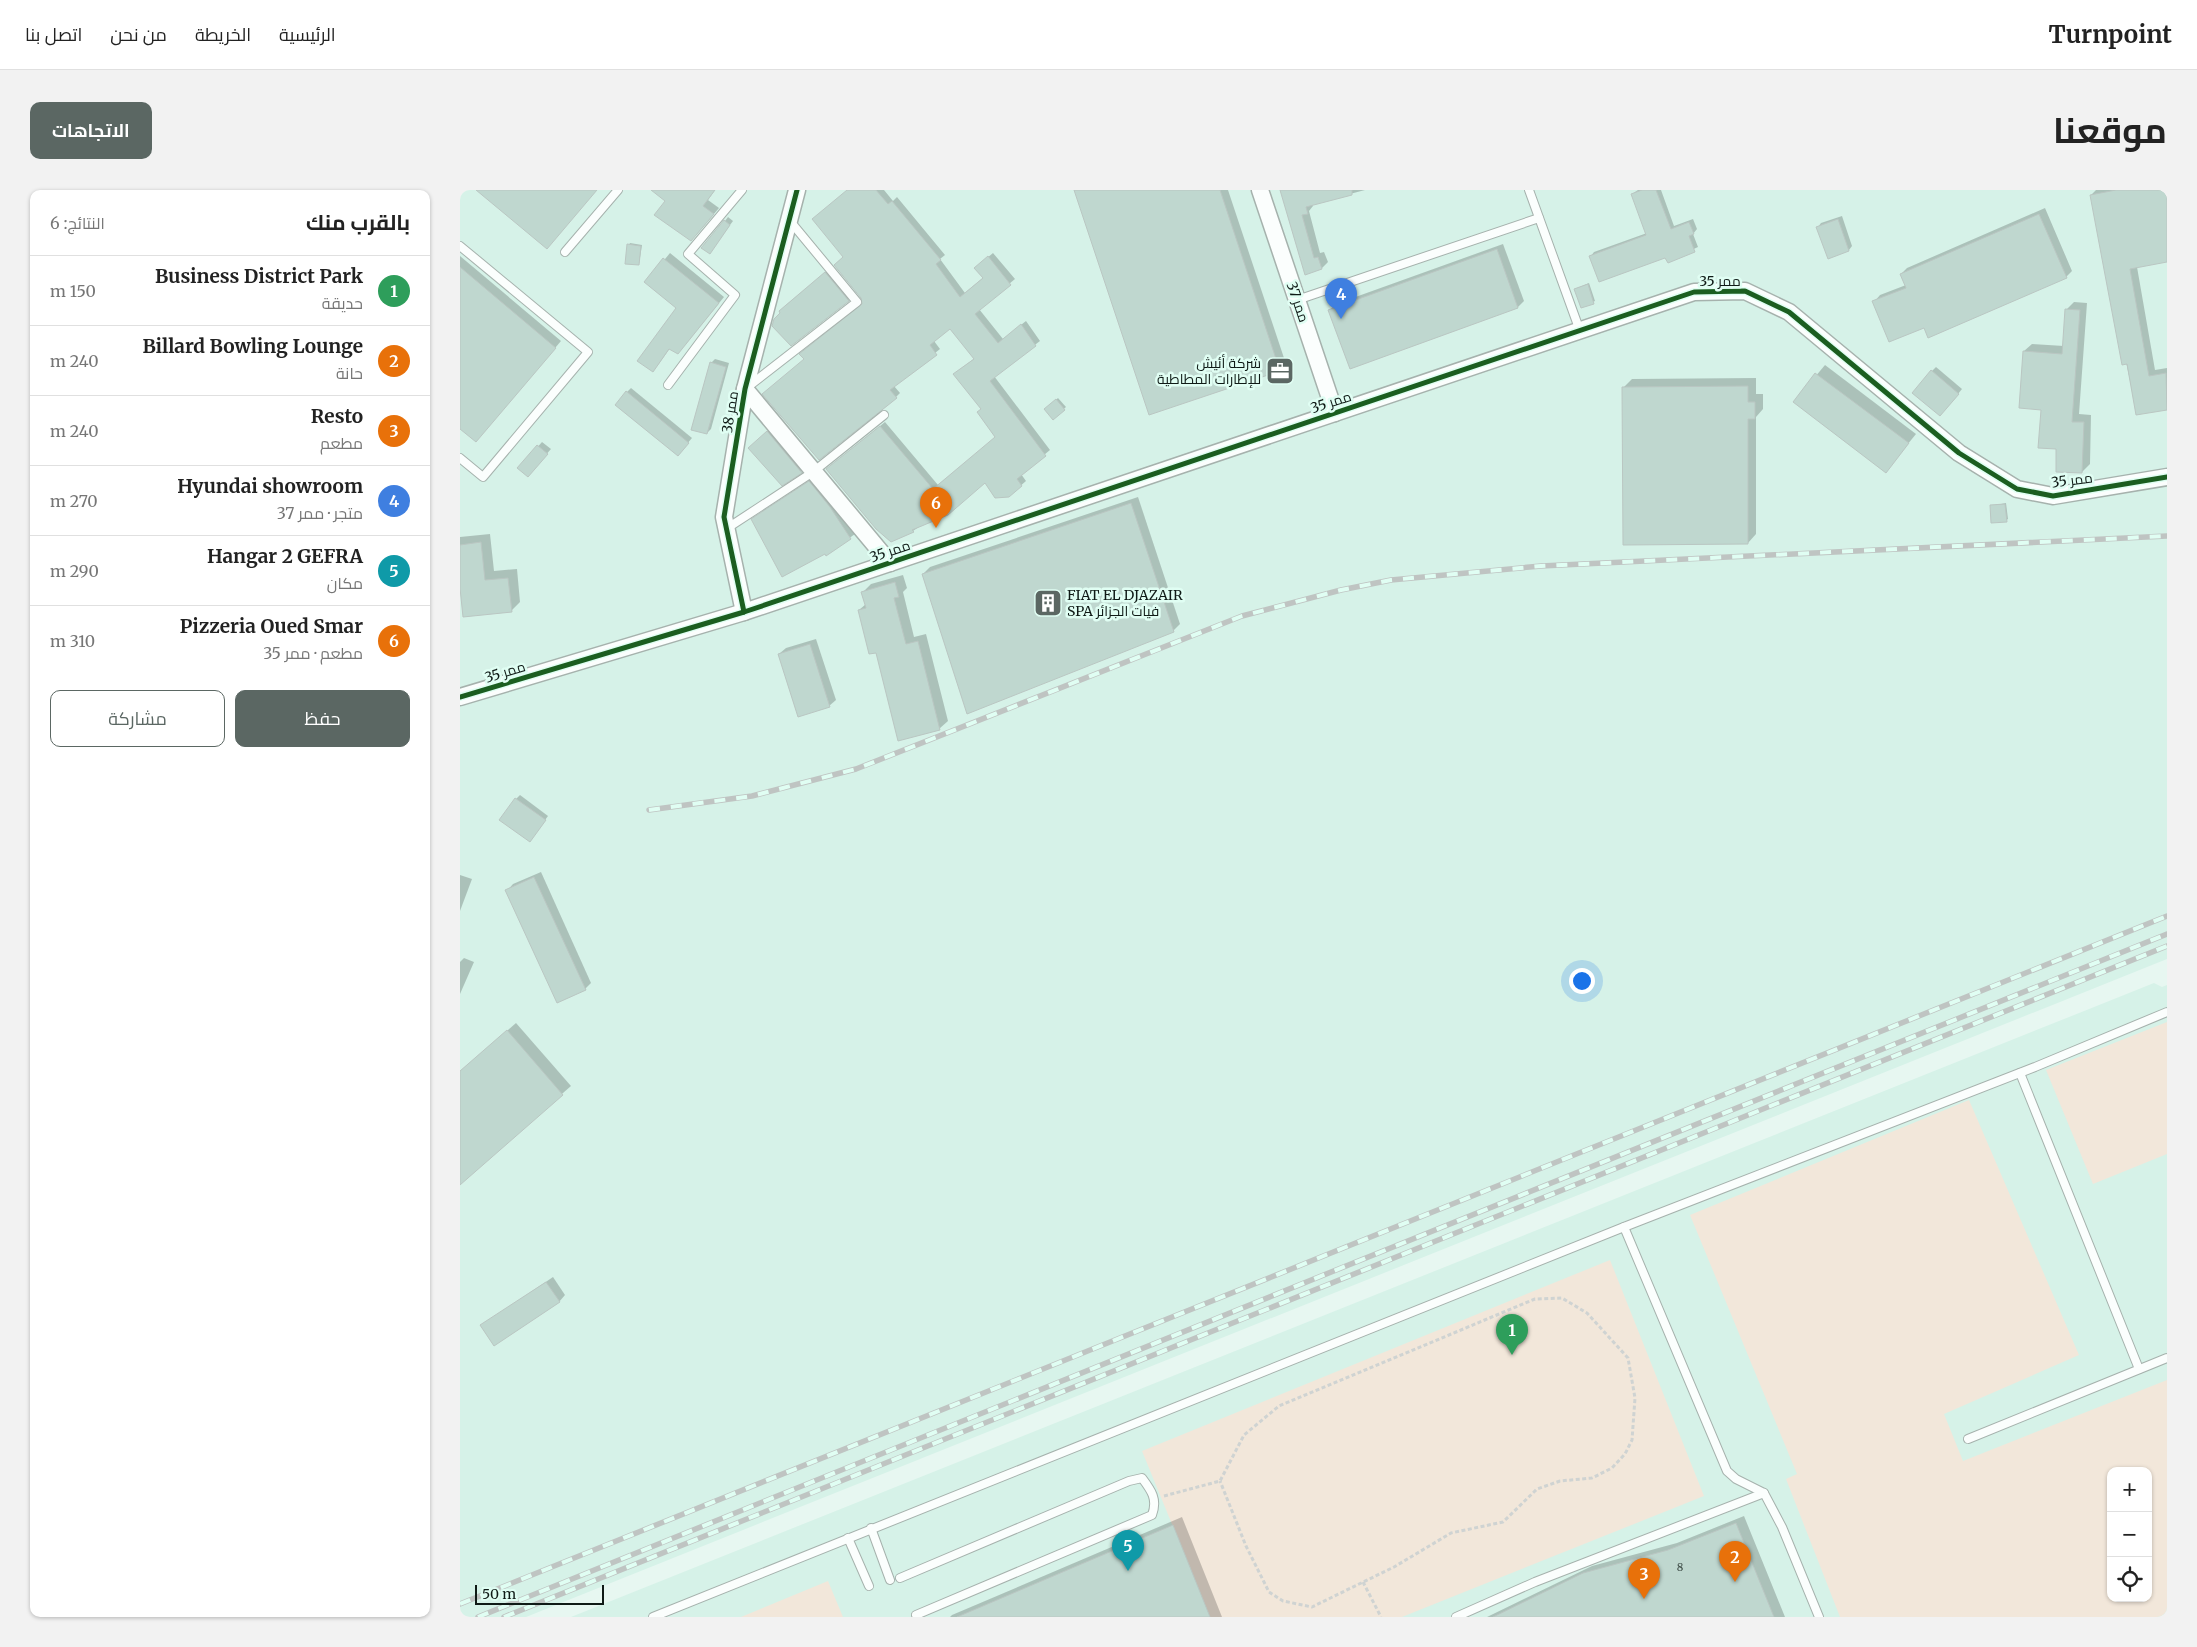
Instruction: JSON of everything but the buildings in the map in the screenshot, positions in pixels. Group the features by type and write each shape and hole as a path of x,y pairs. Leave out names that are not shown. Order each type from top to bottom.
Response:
{"street":[{"name":"ممر 38","path":"744,612 724,517 745,389 797,190"},
{"name":"ممر 37","path":"1260,190 1335,413"},
{"name":"ممر 35","path":"460,697 744,612 1694,292 1745,291 1789,312 1959,453 2017,489 2053,496 2167,477"},
{"path":"745,389 890,563"}],"lane":[{"path":"565,252 618,190"},
{"path":"668,385 735,294 688,254 742,190"},
{"path":"1529,190 1580,331"},
{"path":"1297,300 1539,218"},
{"path":"745,389 857,302 789,220"},
{"path":"460,246 588,352 483,477 460,458"},
{"path":"726,528 813,472 884,416"},
{"path":"653,1617 1624,1227 2020,1073 2167,1012"},
{"path":"2020,1073 2139,1369"},
{"path":"1624,1227 1727,1471 1736,1479 1764,1493 1782,1527 1819,1617"},
{"path":"1968,1439 2167,1358"},
{"path":"900,1578 1129,1481 1142,1478 1154,1498 1152,1515 916,1615"},
{"path":"1456,1617 1535,1582 1764,1493"},
{"path":"871,1528 890,1580"},
{"path":"848,1538 869,1586"}],"path":[{"path":"1154,1498 1220,1481 1244,1435 1278,1406 1535,1299 1562,1298 1587,1313 1628,1358 1635,1398 1632,1440 1625,1454 1612,1468 1592,1478 1560,1481 1537,1489 1503,1522 1451,1532 1363,1582 1312,1607 1283,1601 1269,1592 1242,1537 1220,1481"},
{"path":"1363,1582 1381,1617"}],"shaded area":[{"path":"460,190 2167,190 2167,959 526,1617 460,1617"},
{"path":"2154,983 2162,987 2167,985 2167,1617 571,1617"},
{"path":"2167,1022 2167,1154 2093,1184 2046,1070"},
{"path":"1969,1100 2079,1355 1944,1414 1963,1461 2167,1380 2167,1617 1840,1617 1786,1479 1797,1474 1690,1215"},
{"path":"1610,1260 1704,1496 1402,1617 1210,1617 1142,1451"},
{"path":"828,1581 843,1617 741,1617"}],"railway":[{"path":"649,810 752,796 856,769 1242,616 1341,590 1391,580 1541,566 2167,536"},
{"path":"460,1604 2167,916"},
{"path":"478,1617 2167,934"},
{"path":"504,1617 2167,946"}],"cycle path":[{"path":"744,612 724,517 745,389 797,190"},
{"path":"460,697 744,612 1694,292 1745,291 1789,312 1959,453 2017,489 2053,496 2167,477"}],"place":[{"name":"Hyundai showroom","path":"1341,319"},
{"name":"شركة أئيش للإطارات المطاطية","path":"1280,371"},
{"name":"Pizzeria Oued Smar","path":"936,528"},
{"name":"FIAT EL DJAZAIR SPA فيات الجزائر","path":"1048,603"},
{"name":"Business District Park","path":"1512,1355"},
{"name":"Hangar 2 GEFRA","path":"1128,1571"},
{"name":"Billard Bowling Lounge","path":"1735,1582"},
{"name":"Resto","path":"1644,1599"}]}
